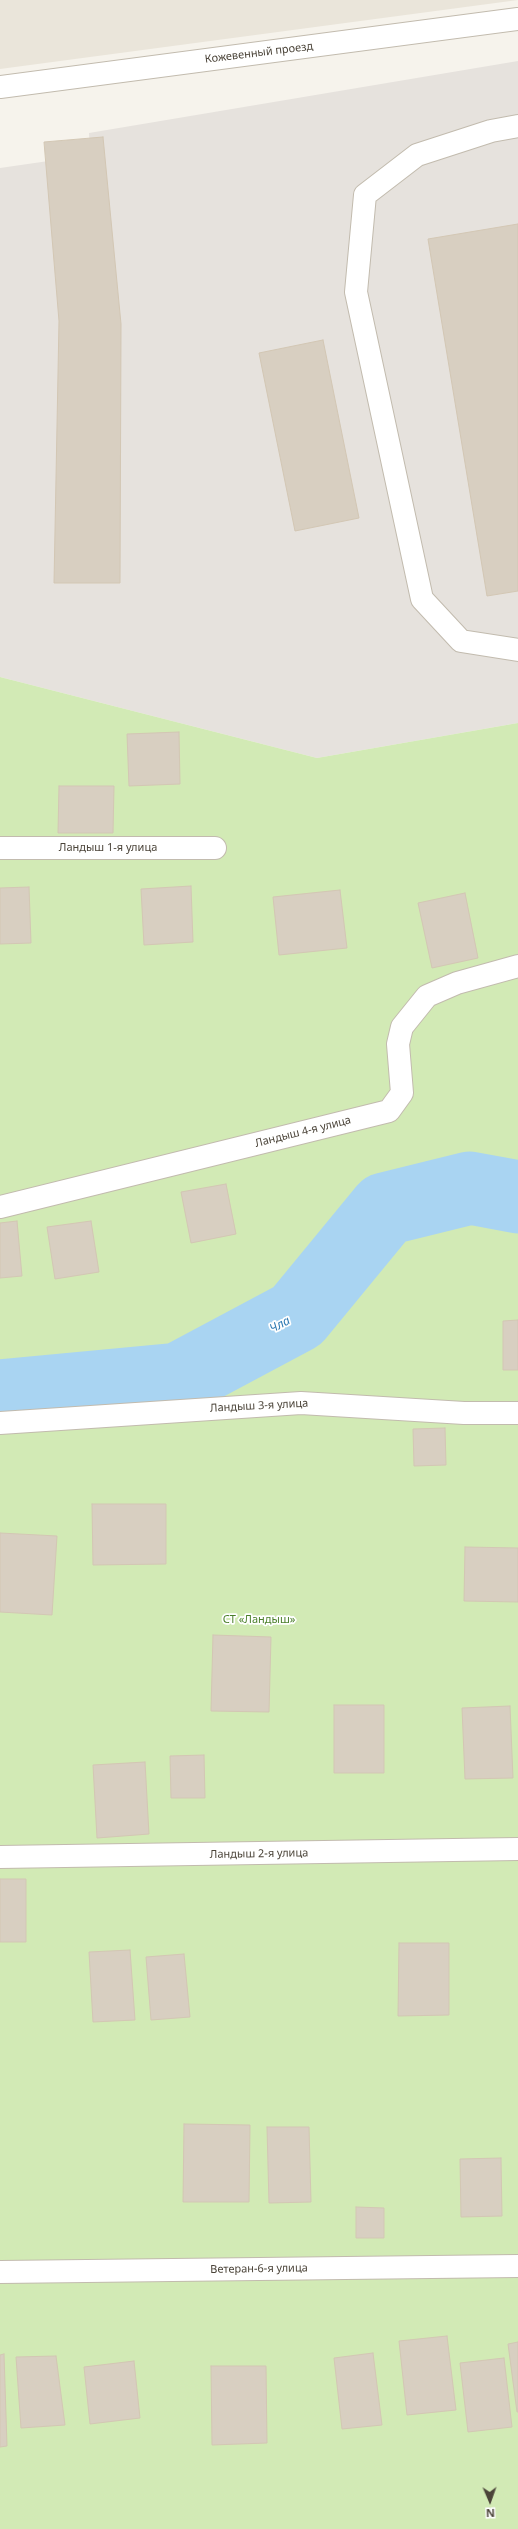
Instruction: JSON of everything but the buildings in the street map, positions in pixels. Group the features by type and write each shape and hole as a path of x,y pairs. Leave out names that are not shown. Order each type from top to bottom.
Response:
{"street":[{"name":"Кожевенный проезд","path":"0,87 518,19"},
{"path":"518,126 491,131 417,155 365,195 356,292 422,599 461,641 518,650"},
{"name":"Ландыш 1-я улица","path":"0,848 215,848"},
{"name":"Ландыш 4-я улица","path":"0,1207 389,1111 402,1093 398,1044 402,1027 427,996 457,983 518,966"},
{"name":"Ландыш 3-я улица","path":"0,1423 301,1403 464,1413 518,1413"},
{"name":"Ландыш 2-я улица","path":"0,1857 518,1849"},
{"name":"Ветеран-6-я улица","path":"0,2272 518,2266"}],"shaded area":[{"path":"0,0 518,0 0,69"},
{"path":"518,61 518,723 317,758 0,677 0,168 90,155 89,133"}],"green space":[{"name":"СТ «Ландыш»","path":"0,677 317,758 518,723 518,2529 0,2529"}],"waterway":[{"name":"Чла","path":"0,1396 179,1379 297,1316 385,1209 470,1188 518,1197"}]}
